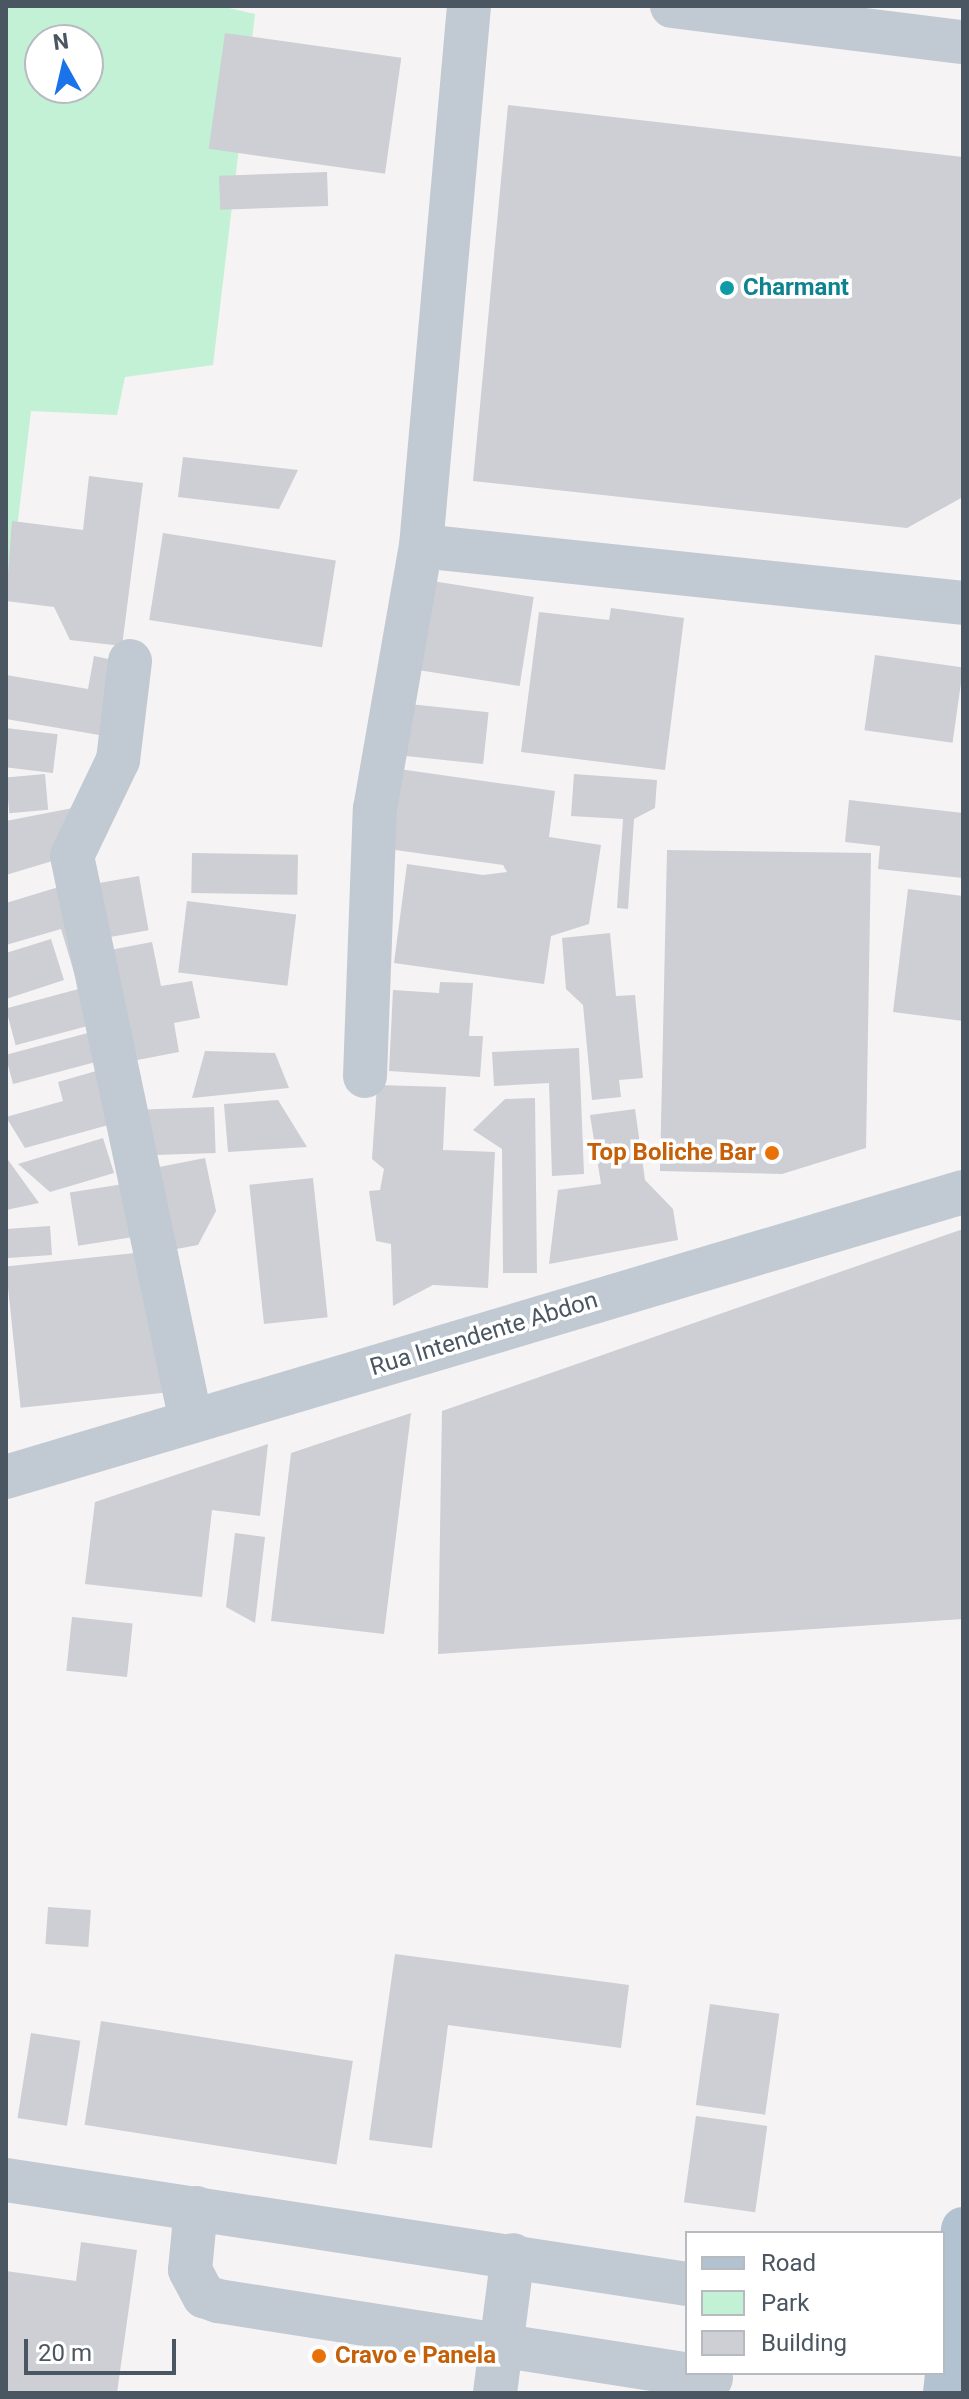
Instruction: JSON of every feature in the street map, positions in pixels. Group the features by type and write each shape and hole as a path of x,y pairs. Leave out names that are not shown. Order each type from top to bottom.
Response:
{"main road":[{"path":"945,2393 963,2229"}],"street":[{"path":"365,1076 375,809 421,546 469,6"},
{"path":"672,6 963,42"},
{"path":"421,546 963,603"},
{"path":"130,661 118,760 72,856 191,1421"},
{"name":"Rua Intendente Abdon","path":"6,1477 963,1192"},
{"path":"6,2180 685,2284"},
{"path":"196,2208 190,2270 204,2296 711,2381"},
{"path":"495,2393 513,2255"}],"green space":[{"path":"6,6 220,6 255,14 213,365 125,377 117,415 31,411 6,621"}],"building":[{"path":"225,33 401,58 385,174 209,149"},
{"name":"Charmant","path":"508,105 963,157 963,497 907,528 473,481"},
{"path":"327,172 328,206 220,210 219,176"},
{"path":"183,457 298,470 279,509 178,497"},
{"path":"89,476 143,483 122,646 70,640 54,607 6,601 12,521 83,530"},
{"path":"163,533 336,560 322,647 149,620"},
{"path":"432,581 534,597 520,686 418,670"},
{"path":"611,608 684,618 665,770 521,752 539,612 609,620"},
{"path":"875,655 963,667 953,743 864,730"},
{"path":"94,656 118,661 105,736 6,719 6,675 88,689"},
{"path":"409,704 489,712 483,764 404,756"},
{"path":"6,728 58,734 53,773 6,767"},
{"path":"399,769 555,791 549,837 601,845 589,924 551,936 544,984 394,963 407,864 483,875 507,872 503,865 388,849"},
{"path":"45,774 48,810 9,813 6,777"},
{"path":"574,774 657,780 655,808 634,819 628,909 617,908 623,819 571,816"},
{"path":"849,800 963,813 963,878 878,869 880,846 845,842"},
{"path":"78,807 59,859 6,875 6,821"},
{"path":"667,850 871,853 866,1148 782,1174 660,1171"},
{"path":"192,853 298,855 297,895 191,893"},
{"path":"139,876 149,930 97,939 88,885"},
{"path":"62,886 76,979 61,929 6,945 6,903"},
{"path":"908,889 963,896 963,1021 893,1012"},
{"path":"187,901 296,914 287,986 178,972"},
{"path":"610,933 616,996 635,995 643,1078 619,1080 621,1097 592,1100 583,1005 566,989 562,938"},
{"path":"51,939 64,980 6,999 6,953"},
{"path":"152,942 161,986 192,981 200,1018 174,1023 179,1052 132,1061 110,950"},
{"path":"440,982 473,983 469,1036 483,1036 480,1077 389,1071 393,990 439,993"},
{"path":"86,987 96,1024 16,1045 6,1008"},
{"path":"99,1030 107,1059 13,1084 6,1055"},
{"path":"579,1048 584,1174 552,1176 549,1083 494,1086 492,1052"},
{"path":"205,1051 275,1053 289,1088 192,1098"},
{"path":"96,1071 112,1124 25,1148 6,1117 63,1101 58,1082"},
{"path":"377,1085 446,1087 443,1150 495,1152 488,1288 433,1285 393,1306 391,1244 376,1241 369,1191 380,1190 384,1169 372,1159"},
{"path":"535,1098 537,1273 503,1273 502,1149 473,1130 505,1099"},
{"path":"278,1100 307,1147 228,1152 224,1104"},
{"path":"214,1107 216,1153 140,1156 138,1110"},
{"path":"635,1109 645,1180 673,1209 678,1240 549,1264 558,1190 601,1184 590,1115"},
{"path":"103,1138 114,1173 50,1192 18,1164"},
{"path":"6,1157 39,1203 6,1210"},
{"path":"205,1158 216,1211 198,1245 171,1250 154,1168"},
{"path":"313,1178 328,1317 264,1324 249,1185"},
{"path":"136,1182 144,1235 78,1246 70,1192"},
{"path":"50,1226 52,1255 8,1258 6,1229"},
{"path":"963,1229 963,1619 438,1654 442,1411"},
{"path":"154,1251 169,1392 21,1408 6,1267"},
{"path":"411,1413 384,1634 271,1621 291,1453"},
{"path":"268,1444 260,1516 212,1510 202,1597 85,1584 95,1502"},
{"path":"235,1533 265,1537 255,1623 226,1607"},
{"path":"72,1617 133,1623 127,1677 66,1671"},
{"path":"48,1907 91,1910 88,1947 45,1944"},
{"path":"395,1954 629,1985 621,2048 448,2025 432,2148 369,2140"},
{"path":"710,2004 779,2014 765,2115 696,2105"},
{"path":"101,2021 353,2061 336,2165 85,2125"},
{"path":"31,2033 80,2041 67,2126 18,2118"},
{"path":"696,2116 767,2126 755,2212 684,2202"},
{"path":"81,2242 137,2250 117,2393 6,2393 6,2271 76,2281"}],"place":[{"name":"Charmant","path":"727,288"},
{"name":"Top Boliche Bar","path":"772,1153"},
{"name":"Cravo e Panela","path":"319,2356"}]}
